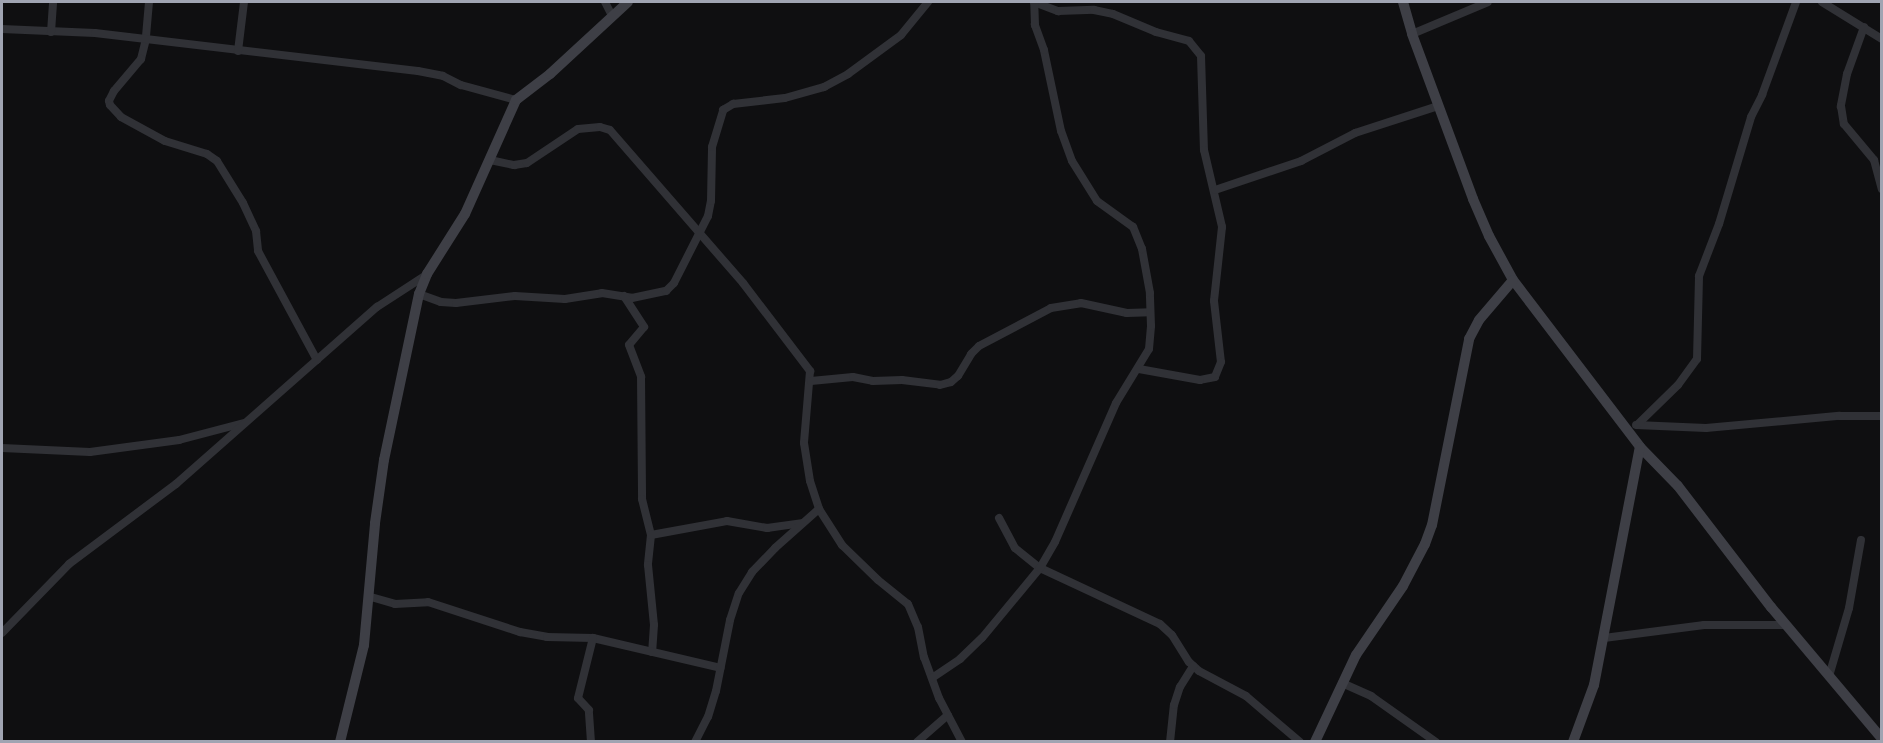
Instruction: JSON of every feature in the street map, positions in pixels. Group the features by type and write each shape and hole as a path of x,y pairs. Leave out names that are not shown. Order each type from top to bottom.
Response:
{"street":[{"path":"51,32 53,2"},
{"path":"149,2 146,39 141,58 114,92 109,101 110,105 121,117 165,141 207,154 217,161 243,203 256,231 258,251 317,360"},
{"path":"238,51 244,2"},
{"path":"605,2 612,16"},
{"path":"340,741 355,688 371,597 375,523 384,460 419,294 427,274 457,229 516,100 550,74 628,2"},
{"path":"419,294 441,302 456,303 516,296 554,299 602,293 632,298 666,291 674,283 700,232 711,201 712,147 723,110 733,104 785,98 824,87 848,74 901,35 928,2"},
{"path":"932,678 960,659 982,638 1040,568 1055,542 1108,418 1149,349 1150,312 1147,273 1133,227 1097,201 1072,161 1062,131 1044,50 1035,25 1034,2 1058,11 1094,10 1113,14 1156,32 1189,40 1201,56 1204,150 1222,227 1214,301 1221,348 1218,371 1215,377 1200,380 1139,369"},
{"path":"1403,2 1438,106 1489,236 1513,280 1632,426 1640,447 1678,486 1786,625 1829,676 1877,727 1881,739"},
{"path":"1412,34 1488,2"},
{"path":"1632,426 1678,385 1697,358 1700,343 1699,276 1719,224 1751,117 1762,95 1796,2"},
{"path":"1822,2 1881,39"},
{"path":"1864,27 1841,93 1841,106 1844,124 1874,160 1881,189"},
{"path":"2,29 146,39 418,71 443,76 461,85 516,100"},
{"path":"1215,190 1301,161 1355,133 1438,106"},
{"path":"490,160 514,165 527,162 539,157 569,134 588,127 610,130 743,283 810,371 811,381 806,404 804,443 810,481 819,509 842,544 878,580 908,604 915,618 932,678 948,716 962,741"},
{"path":"2,633 69,564 176,483 377,307 427,274"},
{"path":"1315,741 1356,655 1403,586 1425,544 1432,525 1469,339 1479,320 1513,280"},
{"path":"624,297 644,327 629,345 641,377 642,499 651,535 648,565 654,625 652,652"},
{"path":"811,381 853,377 873,381 902,380 940,385 951,382 958,376 971,354 979,346 1051,308 1081,303 1127,313 1150,312"},
{"path":"1632,426 1706,428 1839,416 1881,416"},
{"path":"2,448 90,452 179,440 248,422"},
{"path":"1573,741 1588,706 1604,638 1640,447"},
{"path":"695,741 708,717 721,668 730,620 739,593 752,572 819,509"},
{"path":"999,518 1015,548 1040,568 1160,624 1172,635 1193,666 1246,696 1300,741"},
{"path":"651,535 727,521 767,528 803,522"},
{"path":"1829,676 1849,608 1862,540"},
{"path":"371,597 395,604 428,602 533,635 593,638 721,668"},
{"path":"1604,638 1704,625 1786,625"},
{"path":"591,741 589,710 578,698 593,638"},
{"path":"1170,741 1174,705 1180,687 1193,666"},
{"path":"1342,683 1371,696 1436,741"},
{"path":"917,741 948,716"}]}
